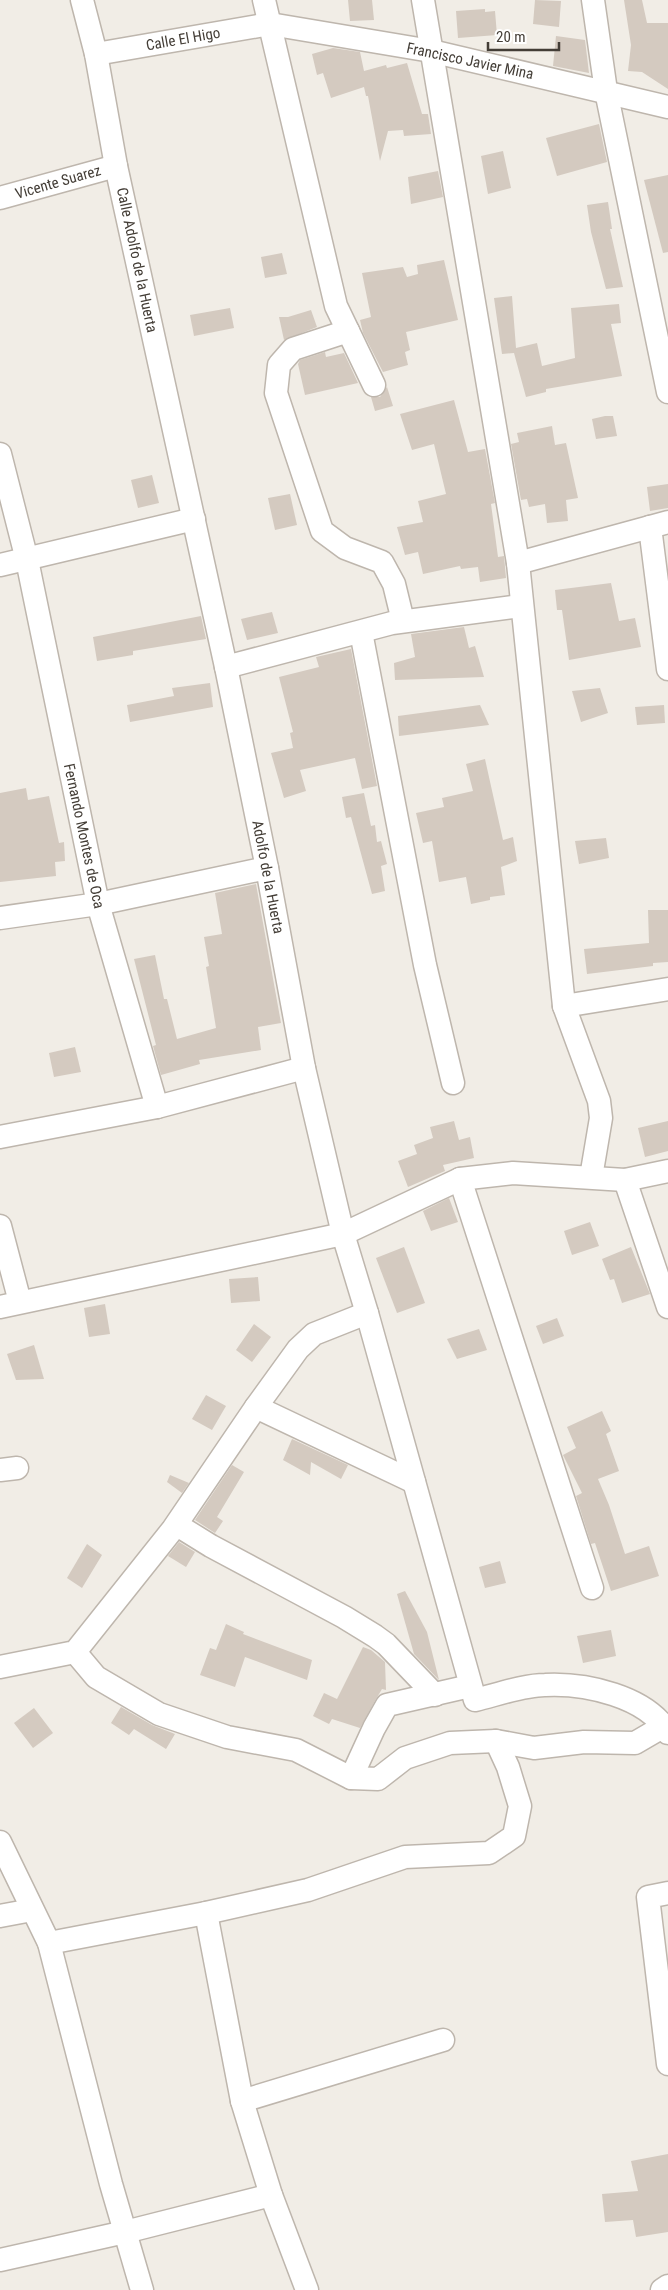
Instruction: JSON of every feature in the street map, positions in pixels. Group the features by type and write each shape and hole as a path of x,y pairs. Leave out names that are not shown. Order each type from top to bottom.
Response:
{"street":[{"name":"Calle Adolfo de la Huerta","path":"82,0 96,54 116,166 194,519"},
{"path":"264,0 336,306 374,385"},
{"path":"423,0 518,563 564,1006 599,1101 601,1118 591,1178"},
{"path":"593,0 606,91 668,392"},
{"name":"Calle El Higo","path":"96,54 270,24"},
{"name":"Francisco Javier Mina","path":"270,24 431,51 668,107"},
{"name":"Vicente Suarez","path":"0,198 116,166"},
{"path":"348,331 293,349 279,365 276,393 322,531 345,548 382,562 394,584 403,621"},
{"name":"Fernando Montes de Oca","path":"0,454 27,560 98,904 157,1107"},
{"path":"0,565 194,519"},
{"name":"Adolfo de la Huerta","path":"194,519 267,868 304,1068 342,1234 367,1313 470,1686"},
{"path":"518,563 659,524 668,669"},
{"path":"226,667 403,621 521,606"},
{"path":"361,632 426,965 453,1083"},
{"path":"0,918 98,904 267,868"},
{"path":"564,1006 666,994"},
{"path":"0,1137 157,1107 304,1068"},
{"path":"0,1226 10,1304 342,1234 460,1179 513,1173 625,1180 668,1171"},
{"path":"460,1179 592,1588"},
{"path":"625,1180 668,1308"},
{"path":"0,1667 75,1652 177,1525 256,1407 298,1349 314,1334 367,1313"},
{"path":"256,1407 414,1482"},
{"path":"177,1525 375,1636 386,1644 435,1695"},
{"path":"75,1652 96,1677 159,1714 227,1737 296,1750 351,1778 378,1779 405,1758 450,1743 496,1741 534,1748 584,1742 635,1744 666,1730 637,1703 589,1687 544,1684 474,1700 470,1686 387,1704 351,1778"},
{"path":"49,1943 206,1913 308,1890 405,1857 489,1853 514,1836 520,1806 508,1767 496,1741"},
{"path":"0,1842 49,1943 142,2290"},
{"path":"668,1893 648,1897 668,2064"},
{"path":"0,1916 32,1910"},
{"path":"206,1913 242,2101 271,2195 307,2290"},
{"path":"242,2101 443,2040"},
{"path":"0,2260 125,2232 271,2195"},
{"path":"662,2290 668,2286"}],"building":[{"path":"348,0 372,0 374,20 350,21"},
{"path":"535,0 561,1 559,27 533,24"},
{"path":"624,0 642,0 647,23 668,23 668,89 642,72 628,71 631,45"},
{"path":"485,9 485,12 495,11 497,35 458,38 456,11"},
{"path":"556,36 585,40 589,73 553,66"},
{"path":"333,48 360,52 364,71 386,65 387,68 407,63 422,114 428,114 431,134 404,136 403,130 388,131 380,161 368,96 366,96 364,87 331,98 323,73 317,75 312,54"},
{"path":"599,124 607,162 557,176 546,138"},
{"path":"503,151 511,188 488,194 481,156"},
{"path":"438,171 443,197 411,204 408,177"},
{"path":"668,175 668,252 663,253 644,180"},
{"path":"608,202 612,229 610,229 623,287 606,289 591,232 587,205"},
{"path":"282,253 287,274 265,278 261,257"},
{"path":"444,260 458,320 406,332 410,350 405,352 408,365 383,372 363,333 360,320 371,317 362,273 403,267 407,277 418,274 417,265"},
{"path":"512,296 516,348 537,343 542,366 575,358 571,308 619,304 621,323 611,324 622,376 546,389 546,392 526,397 514,353 502,354 494,298"},
{"path":"230,308 234,328 194,336 190,315"},
{"path":"311,310 317,327 284,340 279,317 288,317"},
{"path":"325,352 326,357 344,353 358,383 305,395 298,364 300,360"},
{"path":"387,387 393,406 375,411 371,397 380,397"},
{"path":"454,400 468,452 485,449 495,503 491,504 498,557 504,556 506,578 480,582 478,567 461,569 460,566 423,574 418,552 405,555 397,527 423,522 418,501 446,494 434,444 412,450 400,414"},
{"path":"613,416 617,436 596,439 592,419"},
{"path":"552,426 555,445 566,443 578,498 566,500 568,521 547,523 545,504 529,507 527,499 521,500 511,444 519,442 517,433"},
{"path":"152,475 159,503 138,508 131,480"},
{"path":"668,484 668,508 650,511 647,487"},
{"path":"290,494 297,525 275,530 268,498"},
{"path":"611,583 619,621 635,618 641,647 569,660 562,610 557,610 555,590"},
{"path":"272,612 278,633 247,640 241,619"},
{"path":"201,616 206,639 133,651 133,655 97,661 93,637"},
{"path":"464,627 469,648 475,646 484,677 395,680 394,663 415,657 411,634"},
{"path":"351,649 377,786 362,789 355,758 300,770 306,791 284,798 271,753 293,748 290,733 293,732 279,677 319,667 316,657"},
{"path":"210,683 213,707 130,722 127,705 174,696 172,688"},
{"path":"600,688 608,713 581,722 572,691"},
{"path":"480,705 489,725 399,736 398,716"},
{"path":"664,705 665,723 637,725 635,707"},
{"path":"485,759 503,840 513,837 517,861 501,867 505,895 490,897 490,900 471,904 466,877 439,882 432,841 423,843 416,813 444,807 442,798 473,791 466,764"},
{"path":"26,788 28,800 49,796 59,843 64,842 65,861 55,862 56,876 0,882 0,793"},
{"path":"364,793 371,826 375,825 377,842 381,841 387,864 381,866 385,891 372,894 351,817 346,818 342,797"},
{"path":"606,838 609,858 579,864 575,841"},
{"path":"256,884 281,1023 258,1027 261,1050 199,1060 200,1064 161,1075 153,1046 156,1045 134,959 155,955 164,999 167,999 177,1039 216,1028 206,967 209,966 204,937 222,934 215,893"},
{"path":"648,910 668,910 668,962 653,963 653,966 587,974 584,949 649,943"},
{"path":"75,1047 81,1072 54,1077 49,1053"},
{"path":"454,1121 459,1140 470,1137 474,1158 443,1165 445,1171 408,1187 398,1161 417,1154 414,1145 433,1138 430,1127"},
{"path":"668,1121 668,1151 645,1157 638,1128"},
{"path":"449,1198 458,1222 431,1231 423,1211"},
{"path":"590,1222 599,1246 572,1255 564,1231"},
{"path":"404,1247 425,1303 397,1313 376,1258"},
{"path":"631,1247 650,1294 622,1303 614,1279 610,1280 602,1259"},
{"path":"258,1277 260,1301 231,1303 229,1279"},
{"path":"105,1304 110,1334 89,1337 84,1308"},
{"path":"557,1318 564,1336 543,1344 536,1326"},
{"path":"254,1324 271,1337 252,1362 236,1350"},
{"path":"479,1329 487,1350 457,1359 447,1339"},
{"path":"34,1345 44,1379 16,1380 7,1354"},
{"path":"206,1395 226,1406 212,1430 192,1419"},
{"path":"602,1411 611,1431 606,1434 619,1471 598,1479 609,1505 625,1554 649,1546 659,1576 611,1591 595,1543 591,1544 576,1496 582,1493 563,1455 576,1448 567,1427"},
{"path":"292,1439 348,1465 341,1479 311,1462 310,1475 283,1460"},
{"path":"232,1465 244,1472 217,1517 223,1521 215,1533 195,1520"},
{"path":"170,1475 189,1483 182,1493 167,1482"},
{"path":"179,1542 195,1552 186,1567 168,1556"},
{"path":"87,1544 102,1555 82,1588 67,1578"},
{"path":"500,1561 506,1583 485,1588 479,1567"},
{"path":"405,1591 427,1632 439,1680 414,1654 397,1594"},
{"path":"226,1624 244,1632 243,1634 312,1660 307,1680 245,1657 235,1687 200,1675 210,1648 216,1650"},
{"path":"611,1630 616,1656 583,1663 577,1636"},
{"path":"363,1647 371,1650 385,1662 386,1690 382,1689 360,1728 332,1719 329,1724 313,1716 324,1693 337,1699"},
{"path":"121,1707 152,1725 175,1734 166,1749 134,1729 129,1735 111,1723"},
{"path":"34,1708 53,1733 33,1748 14,1723"},
{"path":"668,2154 668,2232 636,2237 633,2220 605,2222 602,2194 638,2191 631,2161"}]}
